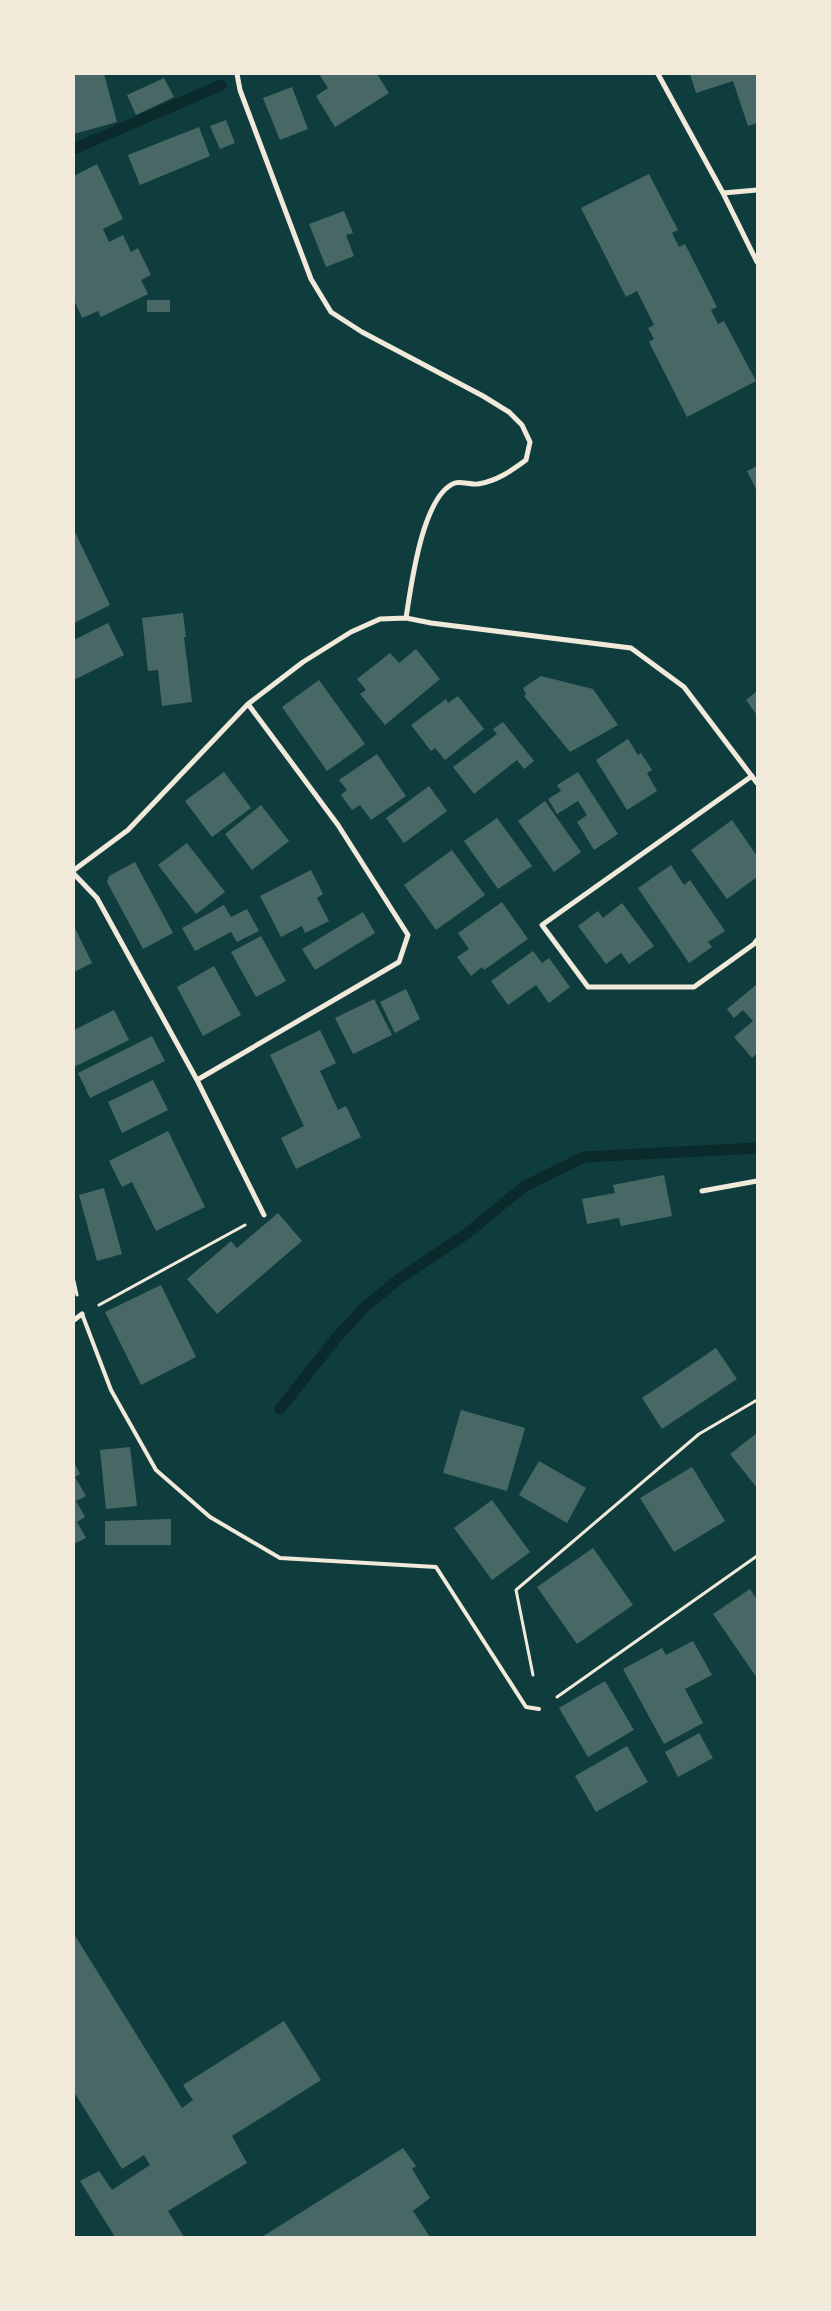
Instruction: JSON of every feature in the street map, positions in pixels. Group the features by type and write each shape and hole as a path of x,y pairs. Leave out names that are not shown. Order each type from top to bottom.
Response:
{"street":[{"path":"237,74 240,90 311,279 331,312 362,332 483,396 509,412 522,425 530,442 526,460 504,476 478,484 455,483 438,497 417,552 406,618"},
{"path":"658,74 723,193 757,262"},
{"path":"723,193 757,190"},
{"path":"264,1215 197,1080 97,898 74,872 128,830 248,704 303,662 351,632 380,619 406,618 431,623 631,648 684,687 757,783"},
{"path":"197,1080 400,962 408,934 338,824 248,704"},
{"path":"752,776 542,924 588,987 694,987 757,940"},
{"path":"702,1190 757,1181"},
{"path":"74,1320 82,1314"}],"lane":[{"path":"82,1314 111,1390 156,1470 210,1518 280,1558 436,1567 526,1707 539,1709"}],"path":[{"path":"82,1314 264,1215"},
{"path":"757,1400 699,1434 516,1590 539,1709 757,1556"}],"building":[{"path":"74,74 104,74 117,122 74,134"},
{"path":"319,74 377,74 389,93 335,127 316,96 328,88"},
{"path":"690,74 757,74 757,123 748,126 733,81 696,93"},
{"path":"164,78 174,97 136,115 127,95"},
{"path":"292,87 308,129 280,140 263,98"},
{"path":"226,120 235,143 220,149 210,126"},
{"path":"199,127 210,156 140,185 128,155"},
{"path":"97,164 123,219 103,229 109,242 123,235 131,252 138,248 151,275 141,280 148,294 101,317 98,311 82,318 74,300 74,176"},
{"path":"649,174 678,230 672,233 679,247 685,244 717,307 711,310 718,324 724,321 756,381 687,417 649,342 654,339 648,328 654,325 637,291 626,297 581,208"},
{"path":"344,211 353,233 346,235 354,256 326,267 309,224"},
{"path":"147,300 170,300 170,312 147,312"},
{"path":"757,466 757,491 747,471"},
{"path":"74,530 110,605 74,623"},
{"path":"183,613 192,702 162,706 158,670 148,671 142,618"},
{"path":"108,623 124,655 74,680 74,640"},
{"path":"416,649 440,679 385,725 360,694 366,690 357,679 390,653 399,663"},
{"path":"541,676 593,689 618,725 570,752 524,696 526,694 523,688"},
{"path":"319,680 365,744 327,771 282,707"},
{"path":"757,691 757,715 746,700"},
{"path":"458,696 484,729 445,760 435,748 431,751 411,725 446,699 448,703"},
{"path":"503,722 534,761 524,769 517,760 474,794 453,767 497,734 493,729"},
{"path":"628,739 638,755 641,753 652,770 647,773 657,791 627,810 596,760"},
{"path":"377,754 406,796 371,820 360,805 352,810 341,795 347,790 339,780"},
{"path":"224,772 251,808 212,837 185,801"},
{"path":"578,772 618,834 594,850 577,822 587,815 578,801 557,814 548,799 561,791 557,785"},
{"path":"429,786 447,811 404,843 386,818"},
{"path":"545,801 581,852 554,872 518,821"},
{"path":"261,805 289,841 252,870 225,834"},
{"path":"497,818 532,866 498,889 464,841"},
{"path":"732,820 757,856 757,877 727,899 691,850"},
{"path":"187,843 225,892 196,914 158,865"},
{"path":"452,850 485,895 436,930 404,885"},
{"path":"135,862 173,933 143,949 107,882 109,876"},
{"path":"671,865 684,885 690,880 725,931 708,942 712,947 689,963 638,888"},
{"path":"311,870 323,894 317,898 329,921 305,933 302,926 281,937 260,896"},
{"path":"502,902 528,939 484,970 482,967 471,976 457,957 469,949 458,933"},
{"path":"622,903 654,946 629,964 621,953 606,964 578,926 598,911 603,918"},
{"path":"224,905 231,917 247,909 259,931 237,942 231,932 195,951 182,928"},
{"path":"363,912 375,933 315,970 302,949"},
{"path":"74,926 92,963 74,972"},
{"path":"261,936 286,981 256,997 231,952"},
{"path":"533,951 542,963 549,958 570,987 549,1003 536,985 508,1005 491,981"},
{"path":"214,966 241,1015 203,1036 177,987"},
{"path":"757,984 757,1053 752,1058 734,1037 753,1021 743,1010 734,1018 727,1009"},
{"path":"406,989 420,1019 395,1033 380,1002"},
{"path":"374,999 392,1035 353,1054 335,1018"},
{"path":"114,1010 129,1040 74,1067 74,1030"},
{"path":"320,1030 336,1063 320,1071 338,1110 346,1106 361,1137 296,1169 281,1138 304,1126 270,1055"},
{"path":"152,1036 165,1061 90,1098 78,1073"},
{"path":"153,1080 168,1110 122,1133 108,1102"},
{"path":"168,1131 205,1207 156,1231 132,1182 122,1187 109,1161"},
{"path":"664,1175 672,1216 621,1226 619,1218 587,1224 582,1199 615,1193 613,1185"},
{"path":"104,1188 122,1254 97,1261 79,1195"},
{"path":"278,1213 302,1241 217,1314 187,1279 231,1241 237,1248"},
{"path":"161,1285 196,1357 141,1385 105,1312"},
{"path":"716,1348 737,1379 662,1429 642,1398"},
{"path":"461,1410 525,1428 507,1491 443,1473"},
{"path":"757,1433 757,1488 730,1454"},
{"path":"130,1447 137,1506 106,1509 100,1450"},
{"path":"539,1461 586,1488 567,1523 519,1495"},
{"path":"74,1462 80,1474 75,1477 86,1496 76,1501 85,1517 77,1522 86,1538 74,1544"},
{"path":"692,1467 725,1521 674,1552 640,1498"},
{"path":"492,1500 530,1552 492,1580 454,1528"},
{"path":"171,1519 171,1545 105,1545 105,1521"},
{"path":"593,1548 633,1605 577,1644 537,1587"},
{"path":"750,1589 757,1600 757,1678 713,1614"},
{"path":"693,1641 712,1675 685,1689 703,1723 664,1744 623,1669 662,1648 666,1655"},
{"path":"605,1681 634,1730 588,1757 559,1708"},
{"path":"699,1733 713,1758 678,1777 665,1752"},
{"path":"627,1746 648,1782 596,1812 575,1776"},
{"path":"74,1934 182,2108 193,2100 183,2085 284,2021 321,2080 232,2136 247,2163 168,2211 184,2237 115,2237 80,2181 99,2171 112,2190 150,2165 144,2155 122,2169 74,2092"},
{"path":"403,2148 416,2166 412,2169 430,2198 413,2211 430,2237 262,2237"}],"waterway":[{"path":"74,149 221,85"},
{"path":"280,1409 336,1338 366,1306 399,1279 466,1234 525,1186 584,1157 757,1148"}]}
